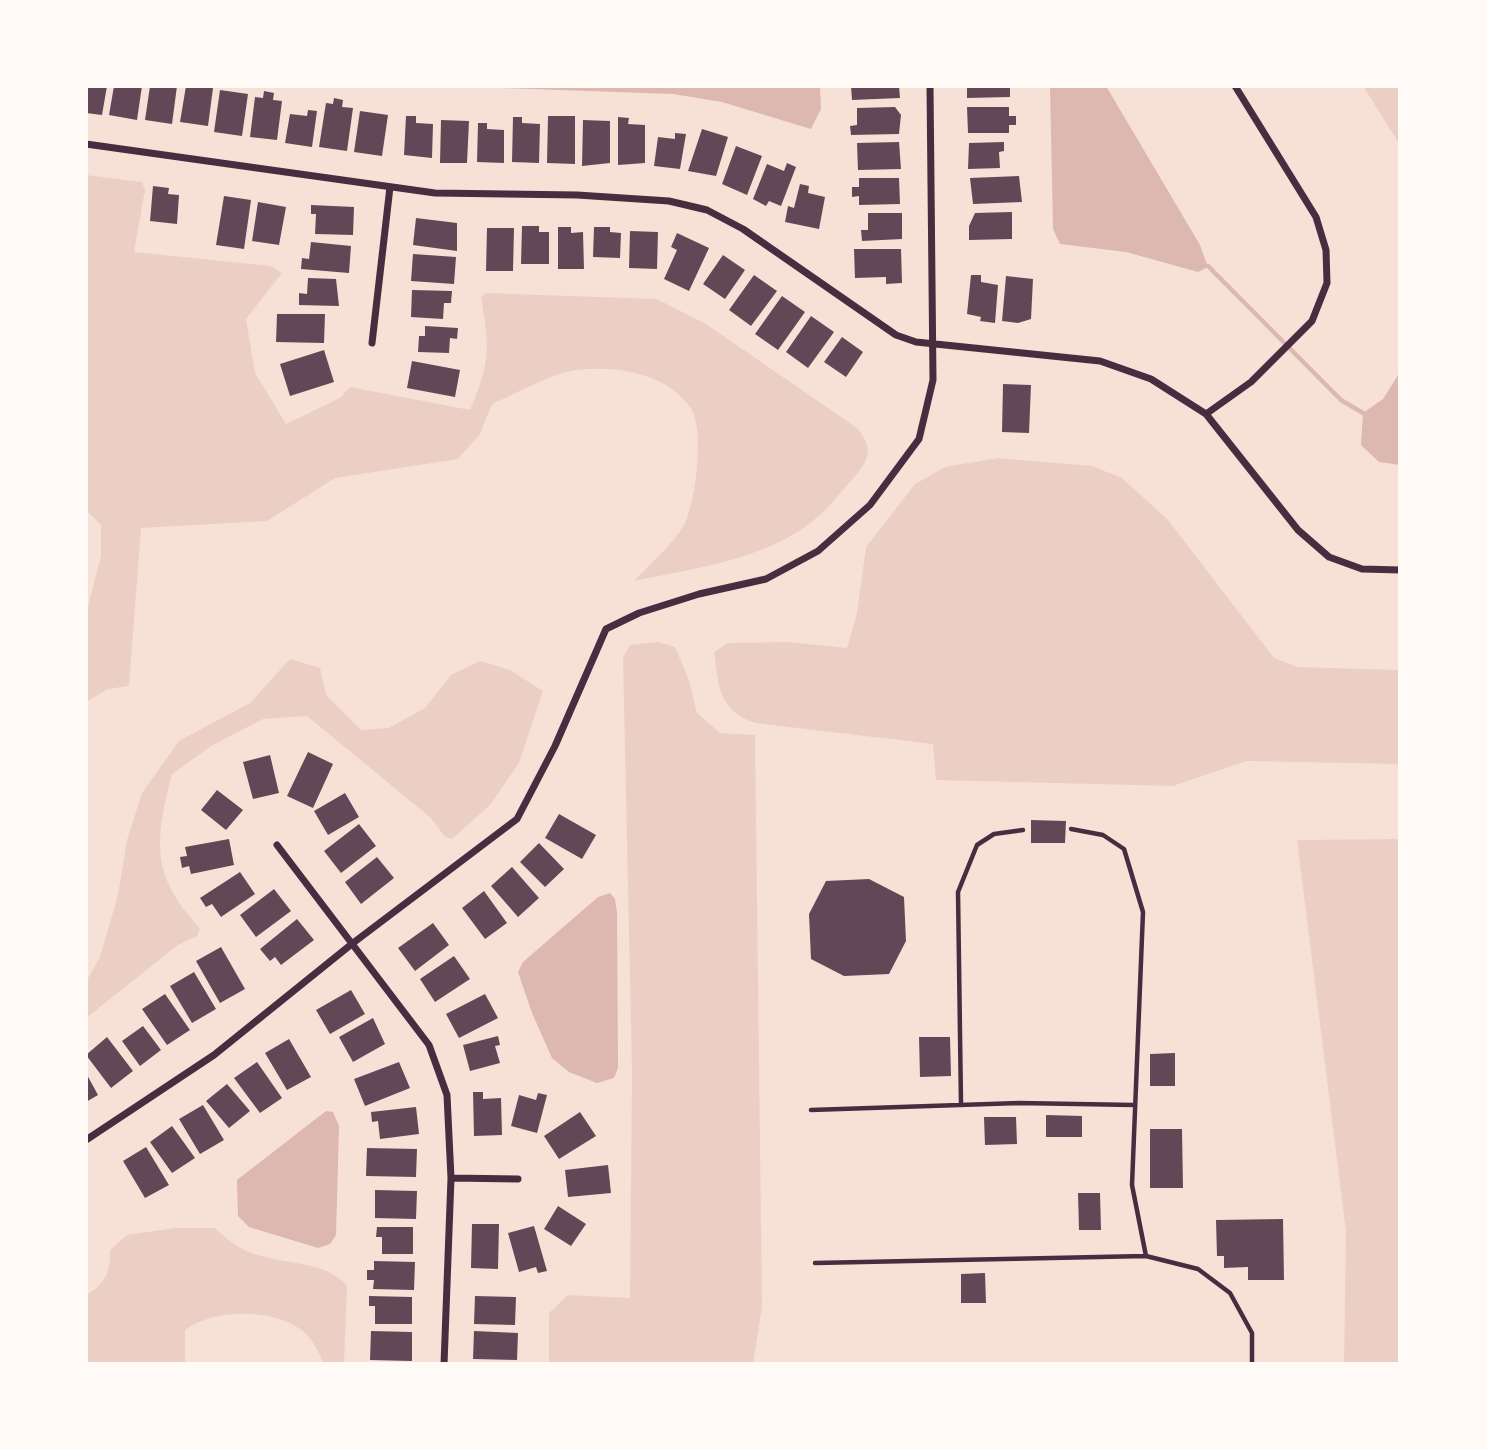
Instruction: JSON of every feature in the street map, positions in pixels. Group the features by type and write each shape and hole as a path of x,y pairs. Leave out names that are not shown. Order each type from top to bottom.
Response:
{"street":[{"path":"86,1140 214,1055 353,943 517,819 555,747 606,629 639,613 699,594 766,579 818,551 870,505 919,439 933,380 930,86"},
{"path":"1206,414 1251,382 1312,321 1326,283 1326,250 1316,216 1235,86"},
{"path":"86,144 435,192 577,195 669,201 707,211 743,229 896,335 933,344 1100,361 1151,379 1206,414 1298,530 1329,557 1362,569 1400,570"},
{"path":"372,342 390,187"},
{"path":"277,845 429,1045 447,1095 451,1178 444,1364"},
{"path":"451,1178 518,1179"}],"lane":[{"path":"1071,829 1102,835 1124,849 1143,912 1132,1185 1146,1256"},
{"path":"961,1104 958,892 977,845 994,834 1023,830"},
{"path":"811,1110 961,1104 1134,1105"},
{"path":"815,1263 1146,1256 1198,1269 1230,1293 1252,1333 1252,1364"}],"shaded area":[{"path":"445,86 820,86 821,109 811,129 722,102 673,94"},
{"path":"1050,86 1106,86 1200,245 1208,267 1198,272 1126,252 1060,244 1053,229"},
{"path":"1363,86 1400,86 1400,145"},
{"path":"86,175 142,182 145,190 134,252 271,266 282,273 246,319 255,373 286,424 340,398 350,387 470,410 485,367 487,343 481,297 485,293 657,299 706,324 857,428 868,449 865,462 821,514 780,542 732,560 634,581 684,525 695,485 698,450 696,421 682,397 654,379 620,370 586,369 562,373 492,404 480,434 458,459 335,478 267,521 141,528 129,686 108,689 86,702 86,614 101,556 101,525 86,510"},
{"path":"1400,372 1400,465 1379,462 1361,445 1363,413 1383,399"},
{"path":"998,458 1092,466 1122,478 1168,520 1274,658 1298,667 1400,670 1400,764 1246,761 1173,786 936,780 933,744 755,723 743,718 727,704 719,686 714,652 728,643 787,642 847,648 857,613 866,547 915,484 945,467"},
{"path":"658,642 675,647 689,680 697,713 720,733 755,735 762,1307 753,1364 549,1364 549,1313 568,1295 630,1298 632,1071 623,658 630,645"},
{"path":"290,659 320,668 326,695 361,730 389,728 425,708 451,675 480,661 510,670 543,691 519,763 490,805 452,839 445,837 431,818 307,716 263,719 211,746 172,774 160,838 165,874 172,891 200,928 197,936 178,945 86,1018 86,982 100,957 118,895 127,840 142,793 179,741 250,703"},
{"path":"1400,839 1400,1364 1344,1364 1346,1232 1297,840"},
{"path":"610,893 615,899 617,912 618,1068 614,1078 597,1083 569,1072 552,1058 518,972 523,962 598,897"},
{"path":"326,1111 333,1112 339,1126 336,1235 330,1244 318,1248 249,1227 238,1216 237,1180"},
{"path":"175,1228 215,1228 248,1252 317,1268 347,1285 344,1364 324,1364 310,1338 292,1324 277,1318 244,1314 212,1318 185,1330 185,1364 86,1364 86,1295 106,1277 110,1250 127,1235"}],"building":[{"path":"86,86 107,86 102,115 86,113"},
{"path":"114,86 142,86 137,120 109,115"},
{"path":"150,86 177,86 172,124 145,120"},
{"path":"186,86 213,88 208,126 180,122"},
{"path":"851,86 899,86 900,98 852,100"},
{"path":"967,86 1010,86 1010,97 967,98"},
{"path":"220,90 248,94 242,136 214,132"},
{"path":"264,91 274,93 273,100 282,101 277,140 250,137 255,97 263,98"},
{"path":"334,98 343,100 342,107 353,108 347,151 319,147 326,103 333,104"},
{"path":"895,107 901,115 899,134 851,135 850,126 857,125 857,108"},
{"path":"967,107 1009,107 1009,116 1016,116 1016,125 1009,125 1009,133 968,133"},
{"path":"308,110 317,111 312,147 285,143 290,114 307,116"},
{"path":"360,111 388,115 382,156 354,152"},
{"path":"406,116 416,116 416,123 433,124 432,158 404,155"},
{"path":"548,116 575,116 575,164 547,163"},
{"path":"513,117 522,117 522,123 540,124 539,163 512,162"},
{"path":"618,117 629,118 628,124 645,125 645,163 618,165"},
{"path":"441,120 469,121 467,163 440,163"},
{"path":"583,120 610,121 610,163 582,166"},
{"path":"478,123 487,123 487,129 504,130 504,163 477,162"},
{"path":"702,129 728,137 716,176 688,171"},
{"path":"675,133 686,134 680,169 654,166 658,137 675,139"},
{"path":"899,142 901,169 858,170 857,143"},
{"path":"1004,142 1004,151 999,152 1000,168 968,169 969,143"},
{"path":"736,146 762,156 747,195 722,184"},
{"path":"787,163 796,167 781,206 769,201 766,206 753,199 767,164 784,171"},
{"path":"1019,176 1022,202 973,204 970,178"},
{"path":"859,178 899,178 900,204 859,205 859,196 852,197 852,187 859,187"},
{"path":"800,184 809,186 808,193 825,197 819,229 785,222 788,206 794,208"},
{"path":"153,186 169,188 168,194 179,195 177,224 150,221"},
{"path":"224,196 251,200 244,249 216,245"},
{"path":"258,202 286,207 279,245 252,241"},
{"path":"311,205 354,207 353,235 315,234 316,214 311,214"},
{"path":"1012,212 1012,239 969,240 969,226 975,213"},
{"path":"868,213 902,213 902,239 862,241 861,230 868,230"},
{"path":"416,218 457,223 457,251 413,245"},
{"path":"522,226 539,226 539,232 549,232 549,264 521,264"},
{"path":"558,227 571,227 571,233 583,232 584,269 558,269"},
{"path":"594,227 610,227 610,232 621,233 620,258 593,257"},
{"path":"487,228 514,228 513,271 486,271"},
{"path":"630,231 658,232 657,269 629,268"},
{"path":"677,233 709,248 689,291 664,279 677,250 671,247"},
{"path":"311,242 351,246 349,273 301,269 302,258 309,259"},
{"path":"854,249 901,249 902,283 886,284 886,277 855,278"},
{"path":"413,254 456,257 454,284 411,281"},
{"path":"723,255 745,270 725,299 703,284"},
{"path":"754,275 777,291 751,326 729,310"},
{"path":"971,275 981,275 981,282 998,285 995,323 980,321 981,317 967,314"},
{"path":"1006,276 1033,279 1031,319 1018,323 1002,321"},
{"path":"308,278 336,279 339,306 299,305 299,293 307,294"},
{"path":"412,290 452,291 451,303 444,303 443,319 411,317"},
{"path":"782,296 805,312 778,350 755,334"},
{"path":"277,314 325,314 324,343 276,342"},
{"path":"811,316 834,332 808,368 786,352"},
{"path":"425,326 458,328 457,339 450,338 449,353 418,352 419,336 425,336"},
{"path":"842,337 863,352 846,377 824,362"},
{"path":"324,350 334,382 290,396 280,364"},
{"path":"412,361 460,370 455,397 407,388"},
{"path":"1003,384 1031,385 1029,433 1002,432"},
{"path":"308,752 333,764 313,808 287,796"},
{"path":"270,755 279,793 253,799 243,762"},
{"path":"217,790 243,810 226,830 201,810"},
{"path":"345,793 359,817 328,835 314,811"},
{"path":"559,814 596,835 582,859 545,838"},
{"path":"1031,820 1066,821 1065,843 1031,843"},
{"path":"359,824 376,846 341,873 324,851"},
{"path":"229,839 234,865 191,874 189,866 182,868 180,857 187,856 185,847"},
{"path":"539,843 564,869 545,887 520,862"},
{"path":"377,857 394,878 361,904 345,882"},
{"path":"512,867 539,898 518,917 491,886"},
{"path":"240,872 255,894 221,917 212,904 206,907 200,898"},
{"path":"869,879 904,897 906,941 889,974 844,976 811,959 809,914 826,881"},
{"path":"274,889 291,911 256,937 240,915"},
{"path":"484,891 507,923 485,939 462,908"},
{"path":"297,919 314,940 281,965 275,957 270,961 260,949"},
{"path":"433,923 449,945 415,971 398,948"},
{"path":"221,947 245,989 220,1003 196,961"},
{"path":"454,956 470,979 435,1002 420,979"},
{"path":"194,972 216,1009 192,1023 170,986"},
{"path":"351,990 365,1014 330,1034 316,1010"},
{"path":"165,994 190,1030 167,1045 142,1009"},
{"path":"485,994 498,1018 459,1038 446,1014"},
{"path":"373,1018 385,1044 353,1062 339,1037"},
{"path":"143,1026 161,1050 140,1066 122,1041"},
{"path":"498,1036 500,1045 495,1046 500,1063 470,1071 463,1045"},
{"path":"107,1037 133,1071 111,1088 86,1055"},
{"path":"919,1037 950,1037 951,1076 920,1077"},
{"path":"289,1039 311,1077 287,1090 265,1053"},
{"path":"1175,1053 1175,1086 1150,1086 1150,1054"},
{"path":"257,1062 282,1098 260,1113 234,1078"},
{"path":"399,1062 410,1088 365,1106 354,1079"},
{"path":"86,1073 98,1095 86,1102"},
{"path":"227,1084 250,1111 229,1128 206,1101"},
{"path":"473,1092 483,1092 483,1099 501,1098 502,1135 474,1136"},
{"path":"538,1093 547,1095 537,1133 511,1126 519,1095 536,1100"},
{"path":"203,1105 224,1140 200,1154 179,1119"},
{"path":"416,1107 419,1134 380,1139 378,1121 372,1122 371,1112"},
{"path":"580,1112 596,1136 559,1159 544,1136"},
{"path":"1046,1115 1082,1116 1082,1137 1046,1137"},
{"path":"984,1117 1016,1117 1017,1144 985,1145"},
{"path":"172,1126 195,1158 172,1173 150,1142"},
{"path":"1150,1129 1182,1129 1183,1188 1150,1188"},
{"path":"146,1147 169,1185 145,1198 123,1161"},
{"path":"367,1148 417,1149 416,1177 366,1176"},
{"path":"608,1165 611,1193 568,1197 565,1170"},
{"path":"375,1190 417,1191 416,1219 375,1218"},
{"path":"1078,1193 1100,1193 1101,1230 1079,1230"},
{"path":"558,1206 586,1224 571,1246 544,1229"},
{"path":"1283,1219 1284,1280 1248,1280 1248,1267 1224,1268 1224,1256 1217,1256 1216,1220"},
{"path":"472,1224 499,1224 498,1269 471,1268"},
{"path":"534,1226 547,1271 538,1273 536,1267 519,1272 508,1233"},
{"path":"377,1227 413,1227 413,1254 382,1254 382,1237 376,1237"},
{"path":"374,1261 415,1262 414,1290 373,1289 374,1280 367,1280 367,1270 374,1270"},
{"path":"985,1273 986,1303 961,1303 961,1274"},
{"path":"369,1296 412,1297 412,1324 375,1324 375,1306 369,1306"},
{"path":"475,1296 516,1297 515,1325 474,1324"},
{"path":"371,1331 412,1332 412,1361 370,1360"},
{"path":"474,1331 518,1333 517,1360 473,1359"}],"waterway":[{"path":"1208,266 1341,400 1363,413"}]}
